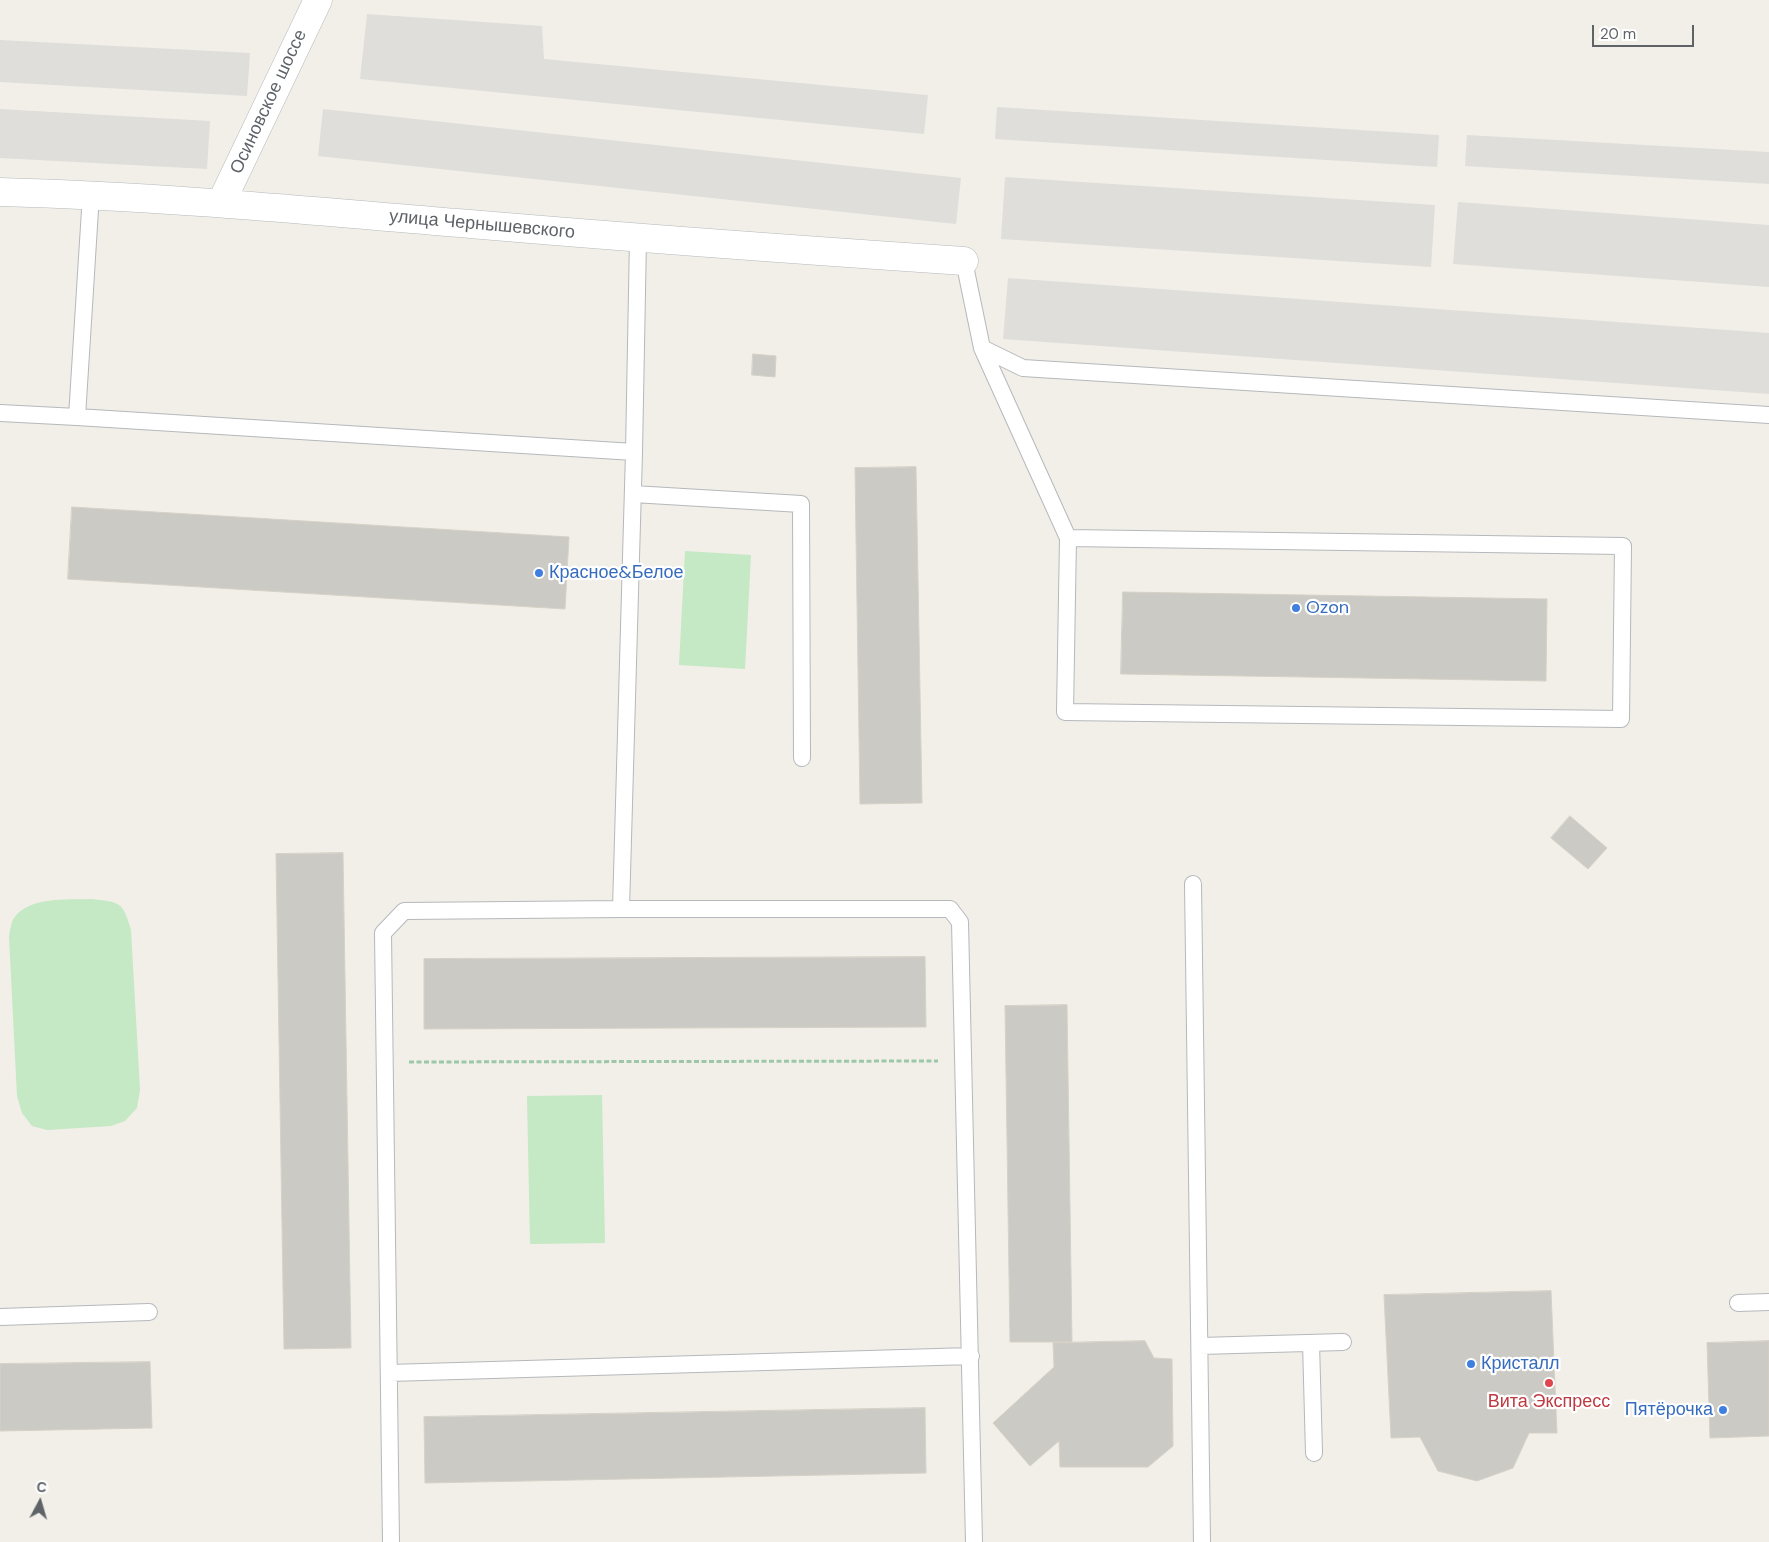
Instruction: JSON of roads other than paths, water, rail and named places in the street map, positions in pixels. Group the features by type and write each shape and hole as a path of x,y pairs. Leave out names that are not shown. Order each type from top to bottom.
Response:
{"street":[{"name":"Осиновское шоссе","path":"221,203 318,0"},
{"name":"улица Чернышевского","path":"0,192 91,194 221,203 638,238 964,261"}],"lane":[{"path":"77,417 91,194"},
{"path":"621,908 638,238"},
{"path":"964,261 982,348 1068,538 1065,712 1620,719 1623,546 1068,538"},
{"path":"982,348 1023,368 1769,414"},
{"path":"0,414 77,417 634,452"},
{"path":"632,494 801,504 802,758"},
{"path":"1193,884 1202,1542"},
{"path":"391,1542 383,933 404,911 621,908 950,909 960,922 974,1542"},
{"path":"1738,1303 1769,1302"},
{"path":"0,1318 149,1312"},
{"path":"1200,1346 1343,1342"},
{"path":"1311,1343 1314,1453"},
{"path":"389,1372 971,1356"}],"place":[{"name":"Красное&Белое","path":"539,573"},
{"name":"Ozon","path":"1296,608"},
{"name":"Кристалл","path":"1471,1364"},
{"name":"Вита Экспресс","path":"1549,1383"},
{"name":"Пятёрочка","path":"1723,1410"}]}
